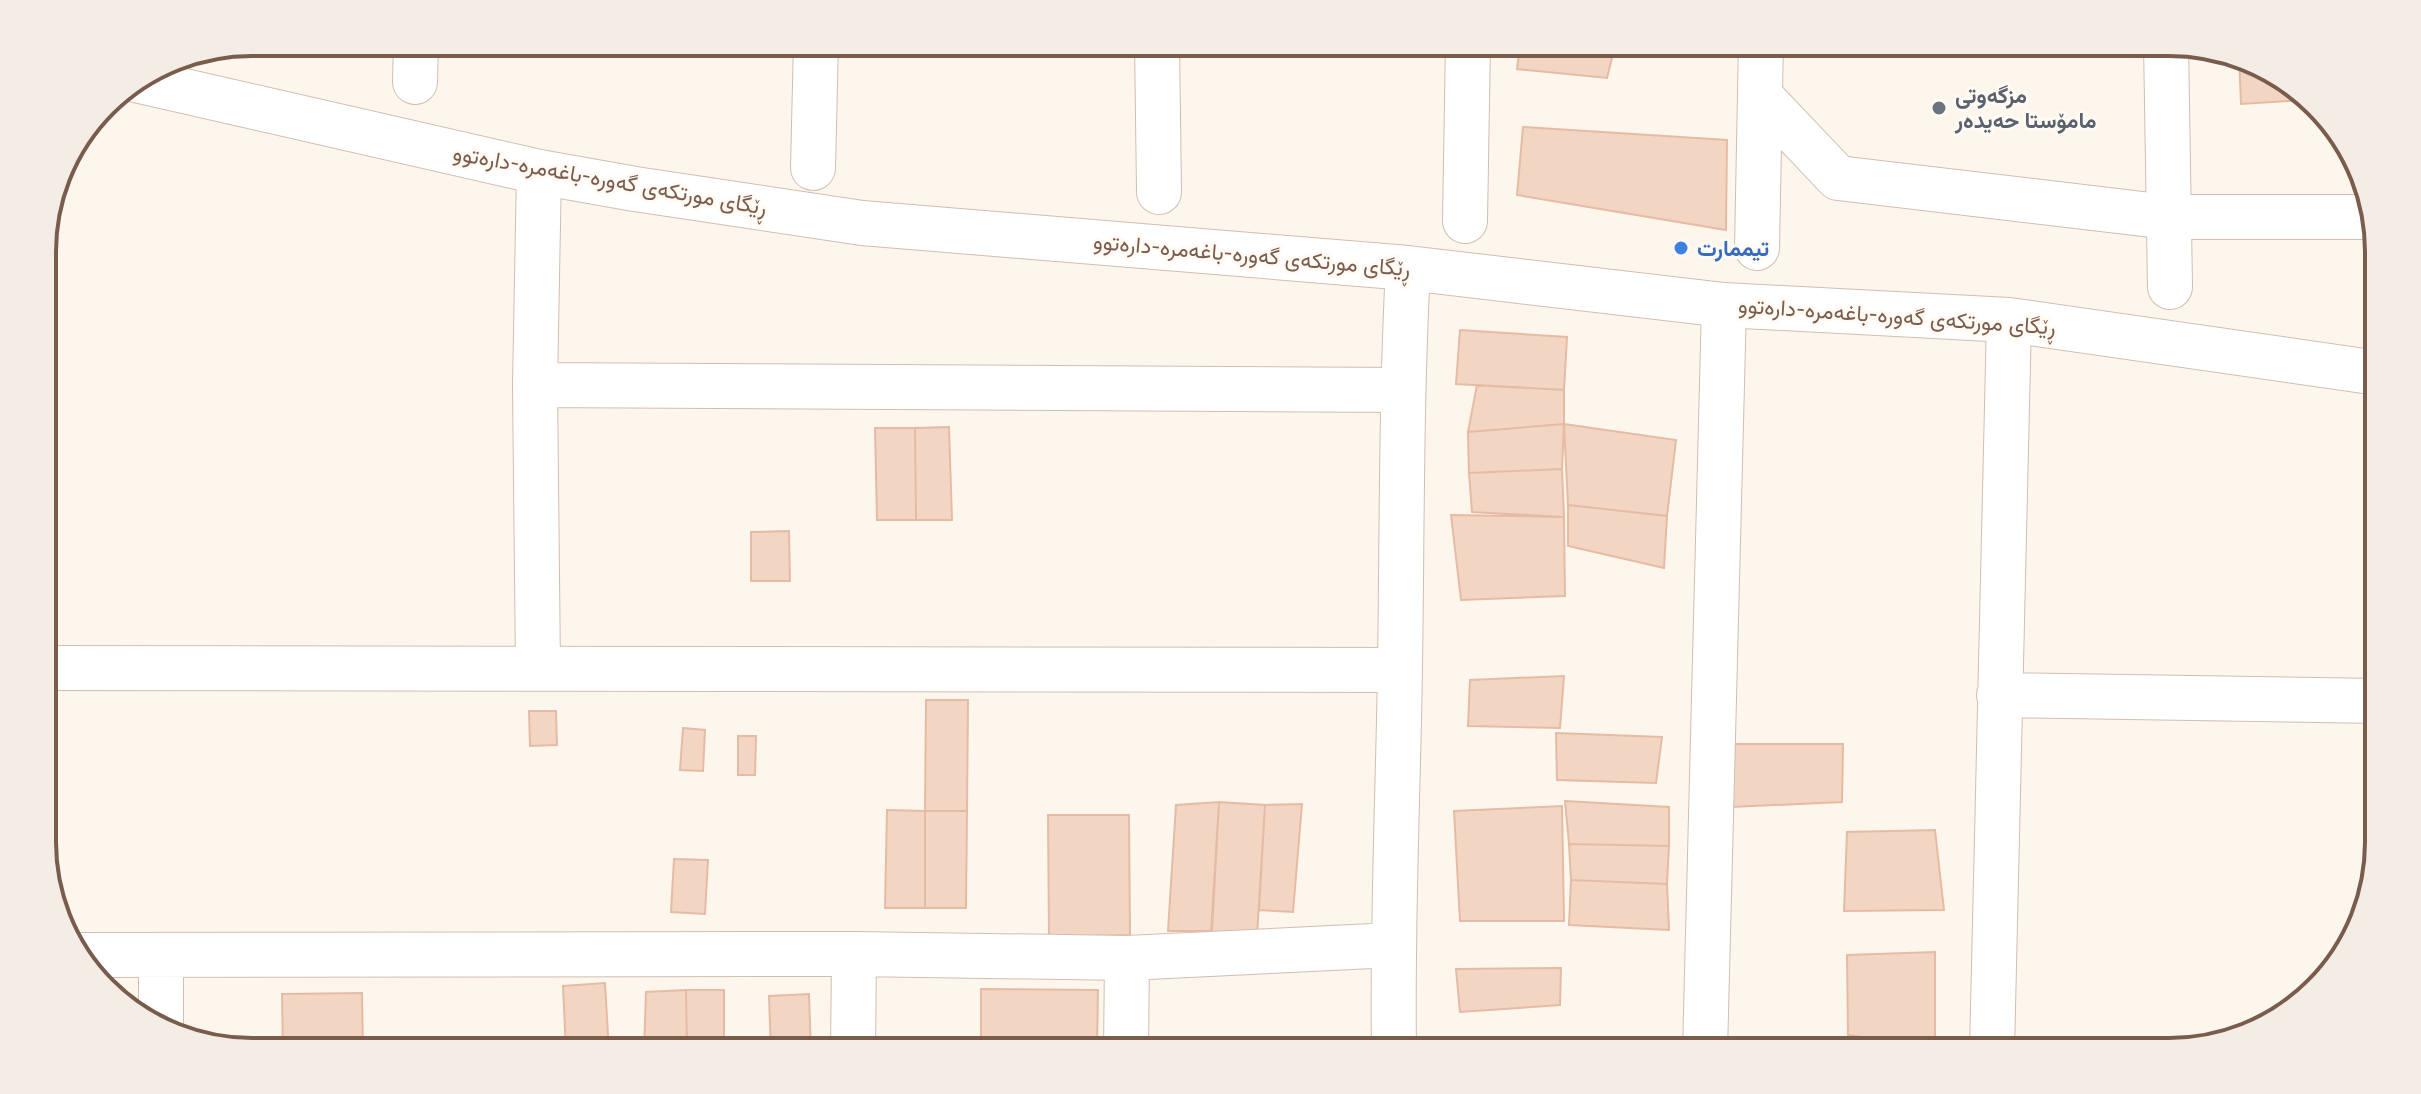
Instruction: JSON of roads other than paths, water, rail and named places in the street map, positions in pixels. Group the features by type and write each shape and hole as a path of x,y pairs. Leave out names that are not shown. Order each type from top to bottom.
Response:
{"street":[{"path":"813,168 816,56"},
{"path":"1157,56 1159,192"},
{"path":"1465,221 1468,56"},
{"path":"1757,248 1761,56"},
{"path":"2166,56 2170,287"},
{"name":"ڕێگای مورتکەی گەورە-باغەمرە-دارەتوو","path":"152,84 539,172 862,223 1408,268 1724,305 2009,320 2365,371"},
{"path":"1760,96 1838,178 2168,217 2361,217"},
{"path":"538,669 535,385 539,172"},
{"path":"1394,1038 1402,390 1408,268"},
{"path":"1705,1038 1724,305"},
{"path":"1992,1038 2009,320"},
{"path":"535,385 1402,390"},
{"path":"56,668 1400,670"},
{"path":"1999,695 2365,701"},
{"path":"93,955 854,954 1127,958 1393,945"},
{"path":"853,1038 854,954"},
{"path":"161,955 161,1015"},
{"path":"1126,1038 1127,958"}],"place":[{"name":"مزگەوتی مامۆستا حەیدەر","path":"1939,108"},
{"name":"تیممارت","path":"1681,248"}]}
